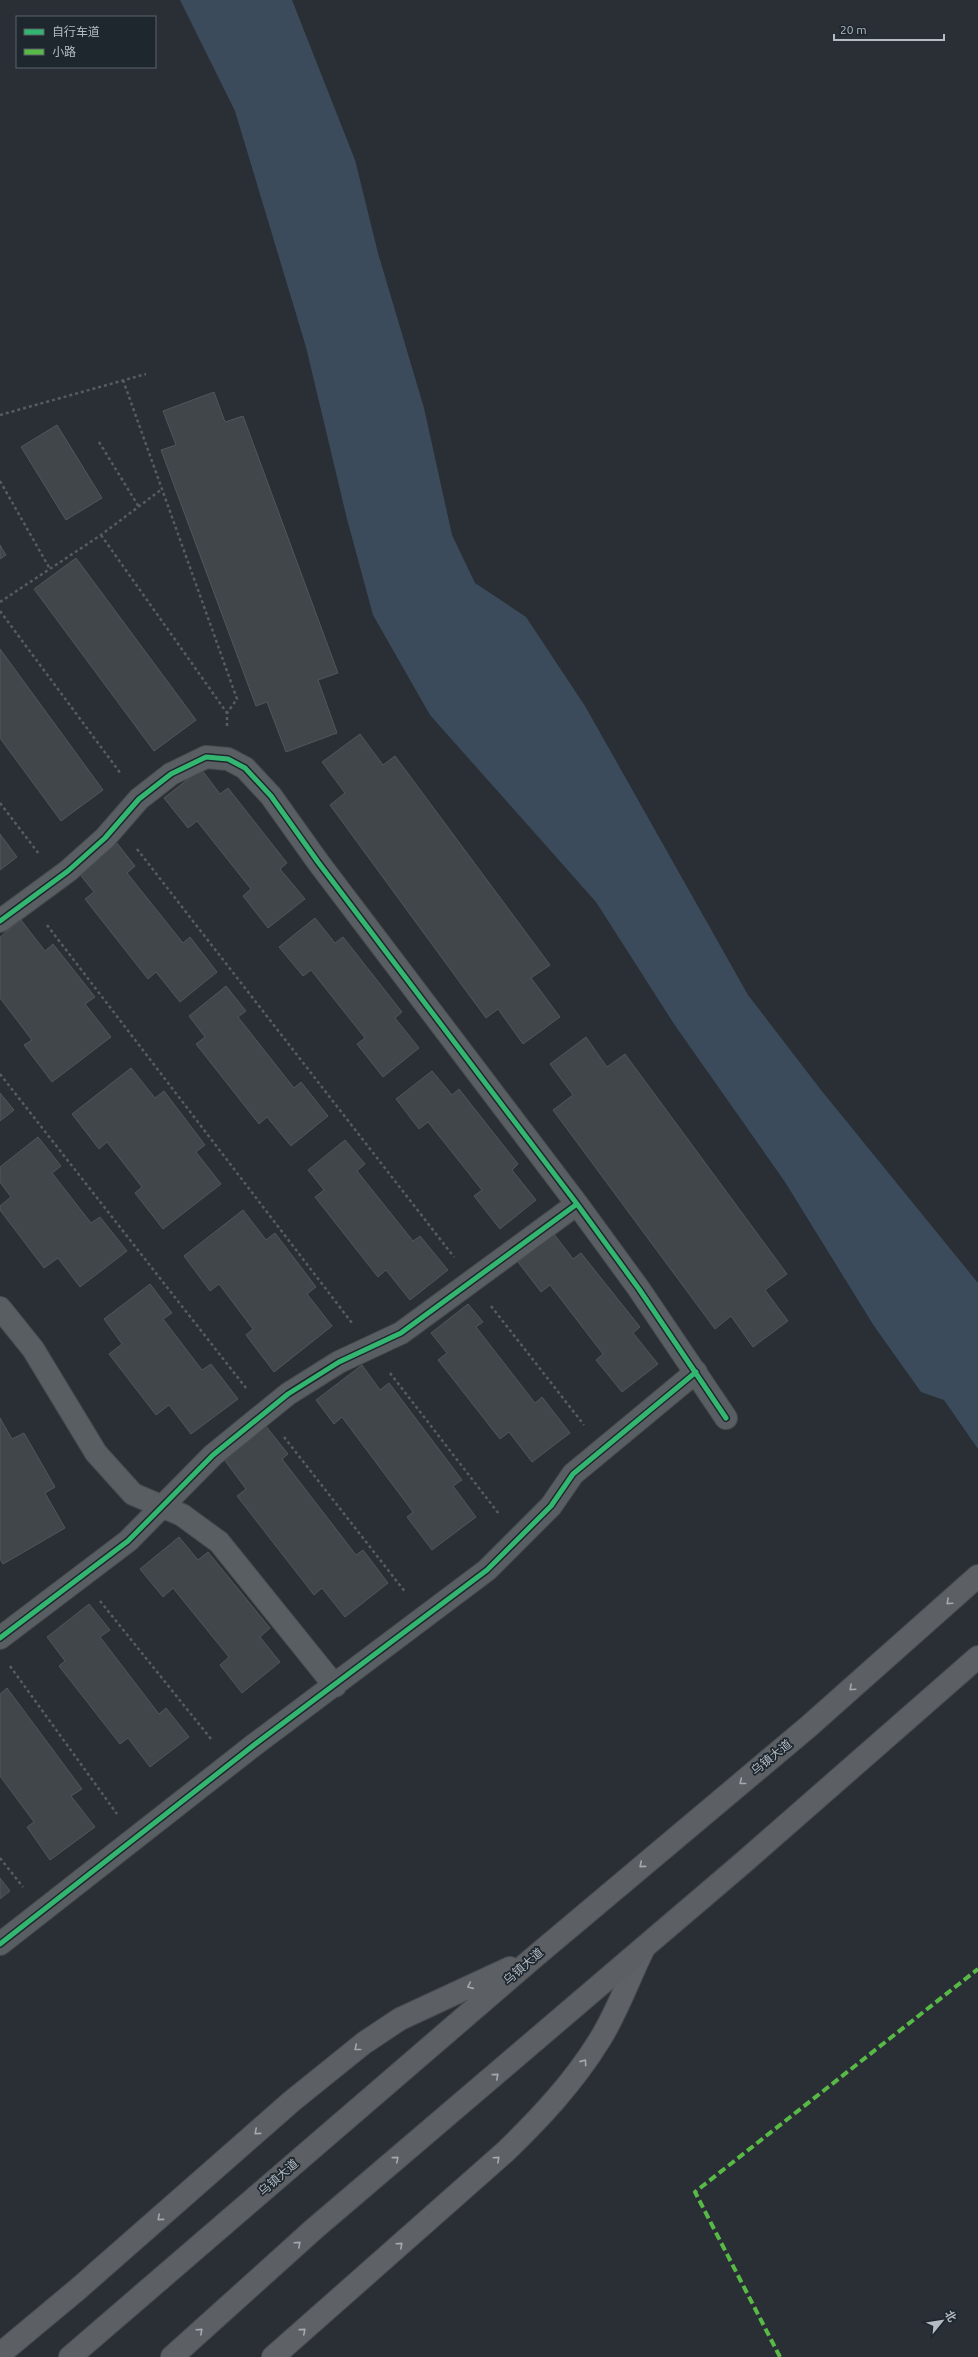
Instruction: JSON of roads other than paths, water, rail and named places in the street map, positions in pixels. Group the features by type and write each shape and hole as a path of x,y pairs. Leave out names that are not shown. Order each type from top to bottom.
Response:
{"main road":[{"name":"乌镇大道","path":"70,2357 532,1959 808,1727 978,1576"},
{"path":"172,2357 314,2229 744,1862 978,1657"},
{"path":"274,2357 538,2121 568,2086 600,2040 644,1948"},
{"path":"0,2354 78,2289 292,2101 364,2043 400,2019 532,1959"}],"street":[{"path":"0,921 57,879 105,838 139,799 171,774 206,757 228,759 245,768 271,796 318,862 640,1289 726,1418"},
{"path":"0,1638 128,1541 213,1455 288,1394 339,1362 401,1333 473,1282 577,1204"},
{"path":"0,1308 33,1348 96,1454 133,1494 182,1515 219,1542 335,1686"},
{"path":"0,1944 41,1910 230,1763 335,1686 487,1570 551,1506 573,1474 696,1372"}],"water":[{"path":"180,0 292,0 355,160 378,253 424,408 452,535 475,583 526,617 585,706 748,995 821,1090 978,1283 978,1449 944,1400 921,1392 874,1326 785,1182 674,1024 596,902 430,715 373,615 347,519 306,347 235,111"}]}
